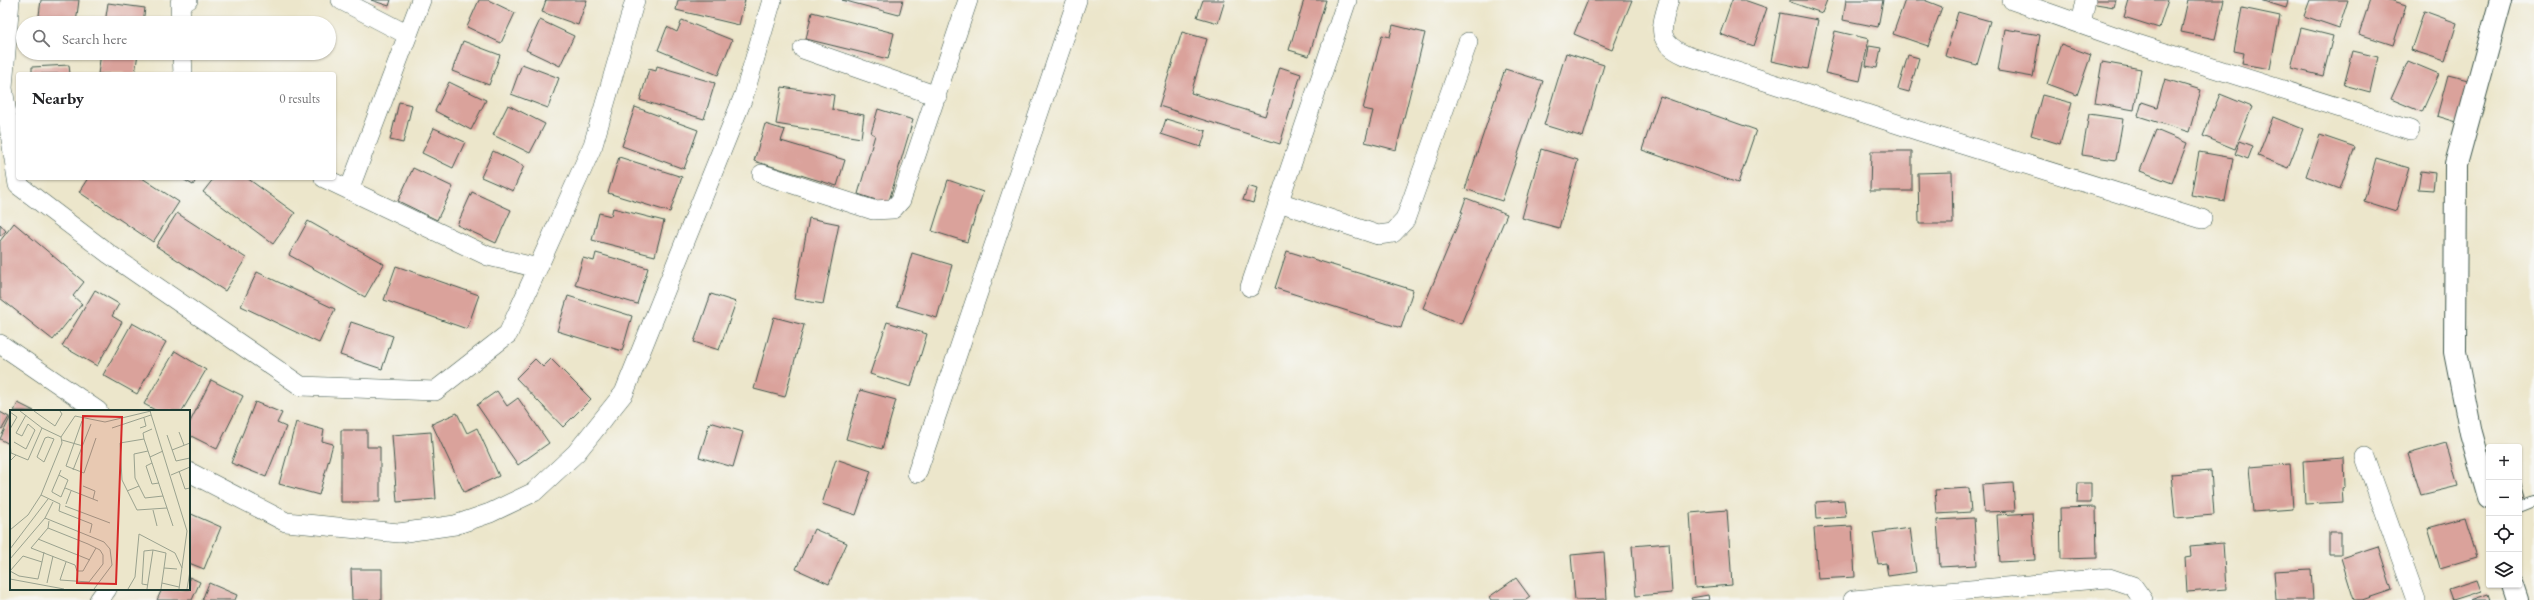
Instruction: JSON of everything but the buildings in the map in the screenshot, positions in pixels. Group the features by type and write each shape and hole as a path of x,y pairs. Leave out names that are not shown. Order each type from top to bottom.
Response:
{"street":[{"path":"10,0 3,88 16,172"},
{"path":"181,16 180,3 188,0"},
{"path":"341,0 408,35"},
{"path":"349,190 421,0"},
{"path":"17,180 18,185 109,254 300,386 435,391 508,334 593,145 635,0"},
{"path":"190,473 286,522 399,533 455,525 490,513 534,492 576,453 624,393 742,102 772,0"},
{"path":"762,174 873,210 893,208 901,200 968,0"},
{"path":"918,473 1077,0"},
{"path":"1250,286 1347,0"},
{"path":"1669,0 1661,27 1665,40 1672,49 1685,55 1911,129 2202,219"},
{"path":"2012,0 2081,24 2410,130"},
{"path":"2081,24 2086,0"},
{"path":"2486,486 2472,433 2455,352 2456,164 2501,0"},
{"path":"1278,202 1378,235 1393,233 1405,220 1468,42"},
{"path":"803,49 937,96"},
{"path":"182,60 183,72"},
{"path":"328,180 488,256 538,268"},
{"path":"0,344 97,410"},
{"path":"2365,457 2416,600"},
{"path":"1853,600 2109,578 2133,586 2143,600"},
{"path":"2514,588 2518,600"},
{"path":"100,600 106,590"}],"lane":[{"path":"2522,506 2534,501"}]}
